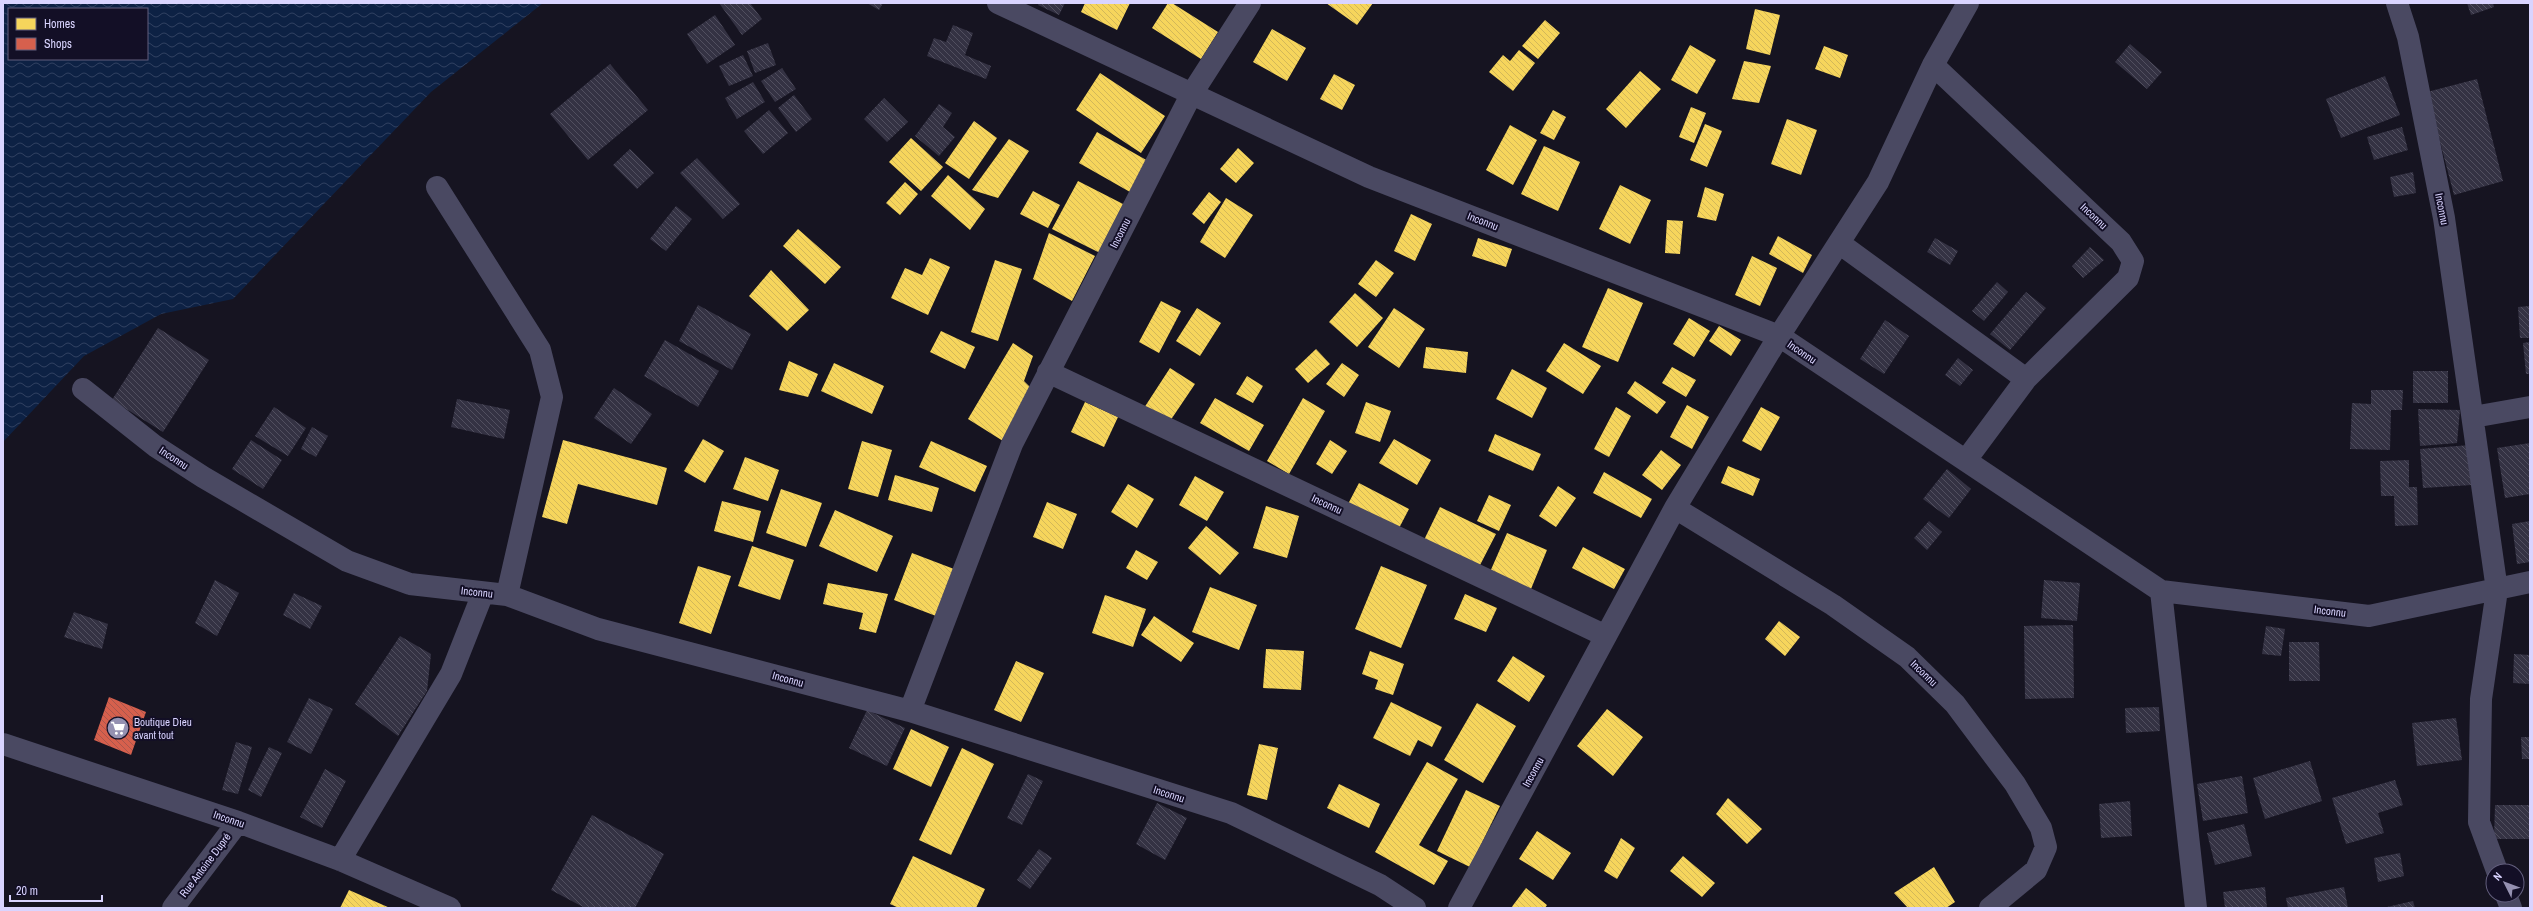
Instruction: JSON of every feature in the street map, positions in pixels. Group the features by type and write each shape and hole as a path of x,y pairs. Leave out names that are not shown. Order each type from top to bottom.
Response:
{"street":[{"name":"Inconnu","path":"998,3 1191,95 1369,177 1779,336 2161,591 2369,616 2530,582"},
{"name":"Inconnu","path":"910,711 1012,444 1191,95 1250,3"},
{"name":"Inconnu","path":"1458,908 1674,508 1779,336 1878,182 1933,65 1968,3"},
{"name":"Inconnu","path":"2396,3 2408,37 2444,218 2497,590 2481,699 2479,822 2494,863"},
{"name":"Inconnu","path":"1933,65 2121,242 2133,261 2128,278 2026,379 1966,460"},
{"path":"437,187 540,350 552,397 507,595"},
{"path":"1839,243 2026,379"},
{"name":"Inconnu","path":"1048,372 1606,636"},
{"name":"Inconnu","path":"83,390 155,446 197,473 347,561 410,584 507,595 598,628 910,711 1231,813 1380,885 1415,908"},
{"path":"2473,417 2530,407"},
{"name":"Inconnu","path":"1674,508 1833,604 1907,657 1955,704 2015,784 2041,828 2046,847 2036,870 1990,908"},
{"path":"2161,591 2196,908"},
{"path":"340,860 451,674 483,593"},
{"name":"Inconnu","path":"3,744 238,822 340,860 450,908"},
{"name":"Rue Antoine Dupré","path":"173,908 238,822"}],"water":[{"path":"3,3 543,3 431,92 233,299 161,314 84,356 3,442"}],"building: Homes":[{"path":"1085,3 1130,3 1117,30 1081,12"},
{"path":"1168,3 1172,3 1218,32 1201,59 1152,28"},
{"path":"1326,3 1373,3 1357,25"},
{"path":"1755,9 1780,15 1770,55 1746,49"},
{"path":"1545,20 1560,33 1538,59 1522,46"},
{"path":"1272,29 1306,48 1287,81 1253,62"},
{"path":"1690,45 1716,60 1697,94 1671,80"},
{"path":"1824,46 1848,55 1840,78 1815,69"},
{"path":"1519,50 1535,63 1513,91 1489,72 1503,55 1510,61"},
{"path":"1744,61 1771,66 1759,103 1732,99"},
{"path":"1640,71 1661,89 1626,128 1606,109"},
{"path":"1100,73 1165,116 1141,153 1076,110"},
{"path":"1334,74 1355,85 1342,110 1320,99"},
{"path":"1691,107 1706,113 1694,143 1679,137"},
{"path":"1553,110 1566,117 1554,140 1540,133"},
{"path":"1787,119 1817,130 1801,175 1771,164"},
{"path":"974,121 997,138 969,179 945,163"},
{"path":"1705,124 1722,131 1707,167 1690,160"},
{"path":"1510,125 1537,140 1513,185 1486,170"},
{"path":"1097,132 1148,161 1130,192 1079,163"},
{"path":"911,138 943,167 921,191 889,162"},
{"path":"1009,139 1029,151 998,198 972,190"},
{"path":"1544,146 1580,162 1558,211 1521,194"},
{"path":"1238,148 1254,163 1236,183 1220,169"},
{"path":"948,175 985,209 970,230 931,196"},
{"path":"1078,181 1125,205 1100,253 1052,229"},
{"path":"905,182 918,194 900,215 886,203"},
{"path":"1620,185 1651,200 1630,244 1599,229"},
{"path":"1705,187 1724,194 1716,221 1697,217"},
{"path":"1033,191 1060,205 1048,228 1020,214"},
{"path":"1209,192 1221,202 1204,224 1192,214"},
{"path":"1226,198 1253,215 1225,258 1200,242"},
{"path":"1411,214 1432,224 1415,261 1394,251"},
{"path":"1667,220 1683,221 1680,254 1665,253"},
{"path":"798,229 841,267 825,284 783,246"},
{"path":"1049,233 1095,256 1072,301 1033,279"},
{"path":"1778,236 1812,255 1803,273 1769,254"},
{"path":"1478,238 1512,249 1506,267 1472,256"},
{"path":"1752,256 1777,268 1760,306 1735,295"},
{"path":"930,258 950,267 928,315 891,298 905,268 922,275"},
{"path":"995,260 1022,269 998,341 971,332"},
{"path":"1376,260 1394,273 1376,297 1358,284"},
{"path":"771,270 809,310 787,331 749,296"},
{"path":"1608,288 1643,303 1618,362 1582,347"},
{"path":"1355,293 1383,318 1357,347 1329,322"},
{"path":"1161,301 1181,311 1159,353 1139,342"},
{"path":"1197,308 1221,323 1200,356 1176,341"},
{"path":"1394,308 1425,329 1399,368 1368,347"},
{"path":"1689,318 1710,331 1694,357 1673,344"},
{"path":"1719,326 1741,340 1731,356 1709,341"},
{"path":"941,331 975,347 965,369 930,352"},
{"path":"1013,343 1033,356 1024,381 1030,387 1003,441 968,419"},
{"path":"1564,343 1601,366 1583,394 1546,371"},
{"path":"1426,347 1468,352 1466,373 1423,368"},
{"path":"1316,349 1330,364 1308,383 1295,369"},
{"path":"789,361 818,374 808,397 779,390"},
{"path":"834,363 884,386 872,414 821,391"},
{"path":"1342,363 1359,375 1344,397 1326,384"},
{"path":"1672,367 1696,380 1686,397 1662,383"},
{"path":"1170,368 1195,384 1168,424 1144,408"},
{"path":"1512,369 1547,388 1532,418 1496,399"},
{"path":"1247,376 1263,386 1253,403 1236,394"},
{"path":"1635,381 1666,402 1657,414 1627,393"},
{"path":"1215,398 1264,425 1249,451 1200,423"},
{"path":"1303,398 1325,411 1289,474 1267,461"},
{"path":"1085,402 1118,417 1104,447 1071,432"},
{"path":"1366,402 1391,411 1380,442 1355,433"},
{"path":"1687,405 1709,417 1692,449 1670,437"},
{"path":"1616,407 1631,416 1609,457 1594,449"},
{"path":"1761,407 1780,417 1761,451 1742,441"},
{"path":"1495,434 1541,454 1533,471 1488,451"},
{"path":"703,439 724,451 705,483 684,471"},
{"path":"1394,439 1431,460 1417,485 1379,463"},
{"path":"563,440 667,468 657,505 578,484 567,524 542,517"},
{"path":"1330,440 1347,451 1332,474 1316,464"},
{"path":"862,441 892,450 878,497 848,489"},
{"path":"931,441 987,466 975,492 919,467"},
{"path":"1661,450 1681,465 1662,490 1642,475"},
{"path":"745,457 779,470 768,501 733,489"},
{"path":"1728,466 1760,479 1753,496 1721,483"},
{"path":"1604,472 1652,499 1641,518 1593,493"},
{"path":"895,475 939,488 932,512 888,500"},
{"path":"1195,476 1224,492 1207,521 1179,505"},
{"path":"1359,483 1409,509 1397,532 1347,506"},
{"path":"1128,484 1154,499 1137,528 1111,512"},
{"path":"1558,486 1576,498 1556,527 1539,516"},
{"path":"781,489 822,503 806,547 766,533"},
{"path":"1489,495 1511,505 1499,531 1477,521"},
{"path":"722,501 761,511 753,542 714,531"},
{"path":"1047,502 1077,514 1063,549 1033,537"},
{"path":"1266,506 1299,516 1287,558 1253,548"},
{"path":"1440,507 1496,534 1479,567 1424,540"},
{"path":"835,510 893,536 877,572 819,546"},
{"path":"1206,526 1239,553 1220,575 1188,548"},
{"path":"1507,533 1547,550 1531,589 1490,572"},
{"path":"752,546 794,560 780,600 738,586"},
{"path":"1583,547 1625,569 1614,589 1572,568"},
{"path":"1136,550 1158,562 1147,580 1126,568"},
{"path":"912,553 954,569 936,616 894,600"},
{"path":"698,566 731,576 711,634 679,623"},
{"path":"1381,566 1427,585 1401,648 1355,629"},
{"path":"828,583 888,594 876,633 859,629 863,613 823,604"},
{"path":"1210,587 1257,605 1239,650 1192,632"},
{"path":"1465,594 1497,608 1486,632 1454,619"},
{"path":"1105,595 1146,609 1133,647 1092,633"},
{"path":"1154,616 1194,643 1181,662 1141,635"},
{"path":"1779,621 1800,637 1785,656 1765,639"},
{"path":"1266,649 1304,651 1301,690 1263,688"},
{"path":"1370,651 1404,664 1393,695 1375,689 1378,680 1362,674"},
{"path":"1513,656 1545,676 1529,702 1497,681"},
{"path":"1016,661 1044,673 1021,722 994,710"},
{"path":"1391,702 1442,727 1432,747 1418,740 1410,756 1373,738"},
{"path":"1477,703 1516,726 1483,783 1444,760"},
{"path":"1607,709 1643,737 1613,776 1577,746"},
{"path":"911,729 949,747 931,787 893,769"},
{"path":"1259,744 1278,748 1267,800 1247,795"},
{"path":"962,748 994,764 951,855 919,840"},
{"path":"1427,762 1458,779 1419,845 1448,861 1434,885 1375,852"},
{"path":"1339,784 1380,804 1369,828 1327,808"},
{"path":"1466,790 1500,806 1470,867 1437,851"},
{"path":"1728,798 1762,829 1747,844 1716,814"},
{"path":"1537,831 1571,853 1553,880 1519,859"},
{"path":"1621,838 1635,848 1617,879 1604,871"},
{"path":"913,856 985,889 976,908 899,908 890,904"},
{"path":"1683,856 1715,883 1702,897 1670,871"},
{"path":"1934,867 1955,902 1946,908 1908,908 1894,893"},
{"path":"1526,888 1547,905 1545,908 1511,908"},
{"path":"349,890 390,908 340,908"}],"building: Shops":[{"path":"109,697 146,712 131,755 94,740"}],"building: Other":[{"path":"719,3 750,3 762,19 742,35"},
{"path":"867,3 883,3 879,10"},
{"path":"1039,3 1065,3 1059,15 1038,5"},
{"path":"2467,3 2493,3 2494,7 2471,15"},
{"path":"715,15 735,45 707,64 687,34"},
{"path":"953,25 973,33 965,55 991,66 986,79 927,56 934,38 946,42"},
{"path":"768,43 776,65 755,73 747,51"},
{"path":"2130,44 2162,72 2147,89 2115,62"},
{"path":"743,55 753,76 729,86 719,66"},
{"path":"610,64 648,110 588,160 550,114"},
{"path":"782,68 796,89 775,102 761,81"},
{"path":"2385,76 2400,115 2341,138 2326,99"},
{"path":"2477,79 2503,181 2454,195 2427,92"},
{"path":"753,82 765,102 737,119 725,98"},
{"path":"794,95 812,119 796,132 778,108"},
{"path":"884,98 908,122 887,142 864,119"},
{"path":"939,104 952,113 943,127 955,137 939,156 915,136"},
{"path":"769,110 788,133 763,154 744,131"},
{"path":"2402,127 2408,150 2374,160 2367,137"},
{"path":"630,149 654,173 637,189 613,165"},
{"path":"697,158 740,204 723,219 680,173"},
{"path":"2413,172 2416,193 2394,197 2390,177"},
{"path":"676,206 692,219 666,251 650,239"},
{"path":"1935,238 1958,251 1950,265 1927,252"},
{"path":"2090,247 2104,260 2083,278 2072,266"},
{"path":"1997,282 2008,292 1984,321 1972,311"},
{"path":"2026,292 2046,308 2010,350 1990,334"},
{"path":"698,305 751,334 732,370 679,341"},
{"path":"2530,306 2530,338 2520,338 2518,307"},
{"path":"1885,320 1909,336 1884,374 1860,359"},
{"path":"158,328 209,360 163,432 112,400"},
{"path":"665,340 719,371 698,407 644,376"},
{"path":"2530,342 2530,374 2526,374 2523,343"},
{"path":"1958,358 1973,370 1960,386 1945,375"},
{"path":"2413,371 2448,371 2448,403 2413,403"},
{"path":"614,388 652,414 631,444 594,418"},
{"path":"2371,390 2403,390 2402,410 2391,410 2390,450 2350,449 2352,403 2371,404"},
{"path":"457,399 510,410 504,439 451,427"},
{"path":"274,407 306,428 288,456 255,436"},
{"path":"2418,409 2460,410 2457,443 2420,446"},
{"path":"312,427 328,436 316,457 301,449"},
{"path":"251,440 282,460 263,489 232,469"},
{"path":"2530,443 2530,494 2505,498 2497,448"},
{"path":"2470,445 2472,485 2423,488 2420,449"},
{"path":"2409,460 2409,487 2417,487 2418,525 2395,526 2394,496 2381,496 2380,461"},
{"path":"1947,469 1971,489 1949,518 1923,499"},
{"path":"1929,521 1942,532 1927,550 1914,538"},
{"path":"2530,521 2530,562 2517,564 2512,524"},
{"path":"215,580 239,593 217,636 195,623"},
{"path":"2044,580 2080,583 2077,621 2041,618"},
{"path":"294,593 322,606 310,629 283,615"},
{"path":"74,612 108,624 102,649 64,637"},
{"path":"2073,625 2074,698 2025,699 2024,626"},
{"path":"2266,626 2285,629 2281,656 2262,654"},
{"path":"400,636 431,654 427,691 398,736 355,704"},
{"path":"2289,642 2319,642 2320,681 2289,681"},
{"path":"2514,654 2530,655 2530,684 2513,683"},
{"path":"309,698 333,709 311,754 287,742"},
{"path":"2159,707 2160,731 2126,733 2125,708"},
{"path":"867,710 905,728 887,766 849,748"},
{"path":"2456,718 2462,760 2417,766 2412,723"},
{"path":"2521,737 2530,737 2530,759 2522,759"},
{"path":"236,742 252,747 238,794 222,790"},
{"path":"269,747 282,753 261,797 248,790"},
{"path":"2310,761 2322,801 2265,819 2253,778"},
{"path":"325,769 346,781 322,828 300,817"},
{"path":"1028,774 1043,781 1022,825 1007,818"},
{"path":"2242,776 2248,813 2203,821 2197,784"},
{"path":"2395,780 2403,805 2378,813 2384,833 2346,844 2332,798"},
{"path":"2130,801 2132,836 2101,838 2099,804"},
{"path":"1157,803 1187,818 1165,860 1136,844"},
{"path":"2495,805 2530,805 2530,839 2494,839"},
{"path":"592,815 664,854 635,908 585,908 551,890"},
{"path":"2244,824 2252,856 2215,865 2207,833"},
{"path":"1039,849 1052,858 1030,889 1017,880"},
{"path":"2400,853 2404,876 2378,882 2374,858"},
{"path":"2265,887 2267,908 2225,908 2223,892"},
{"path":"2344,887 2348,908 2288,908 2286,898"},
{"path":"2413,901 2415,908 2387,908 2387,907"}],"place":[{"name":"Boutique Dieu avant tout","path":"118,728"}]}
